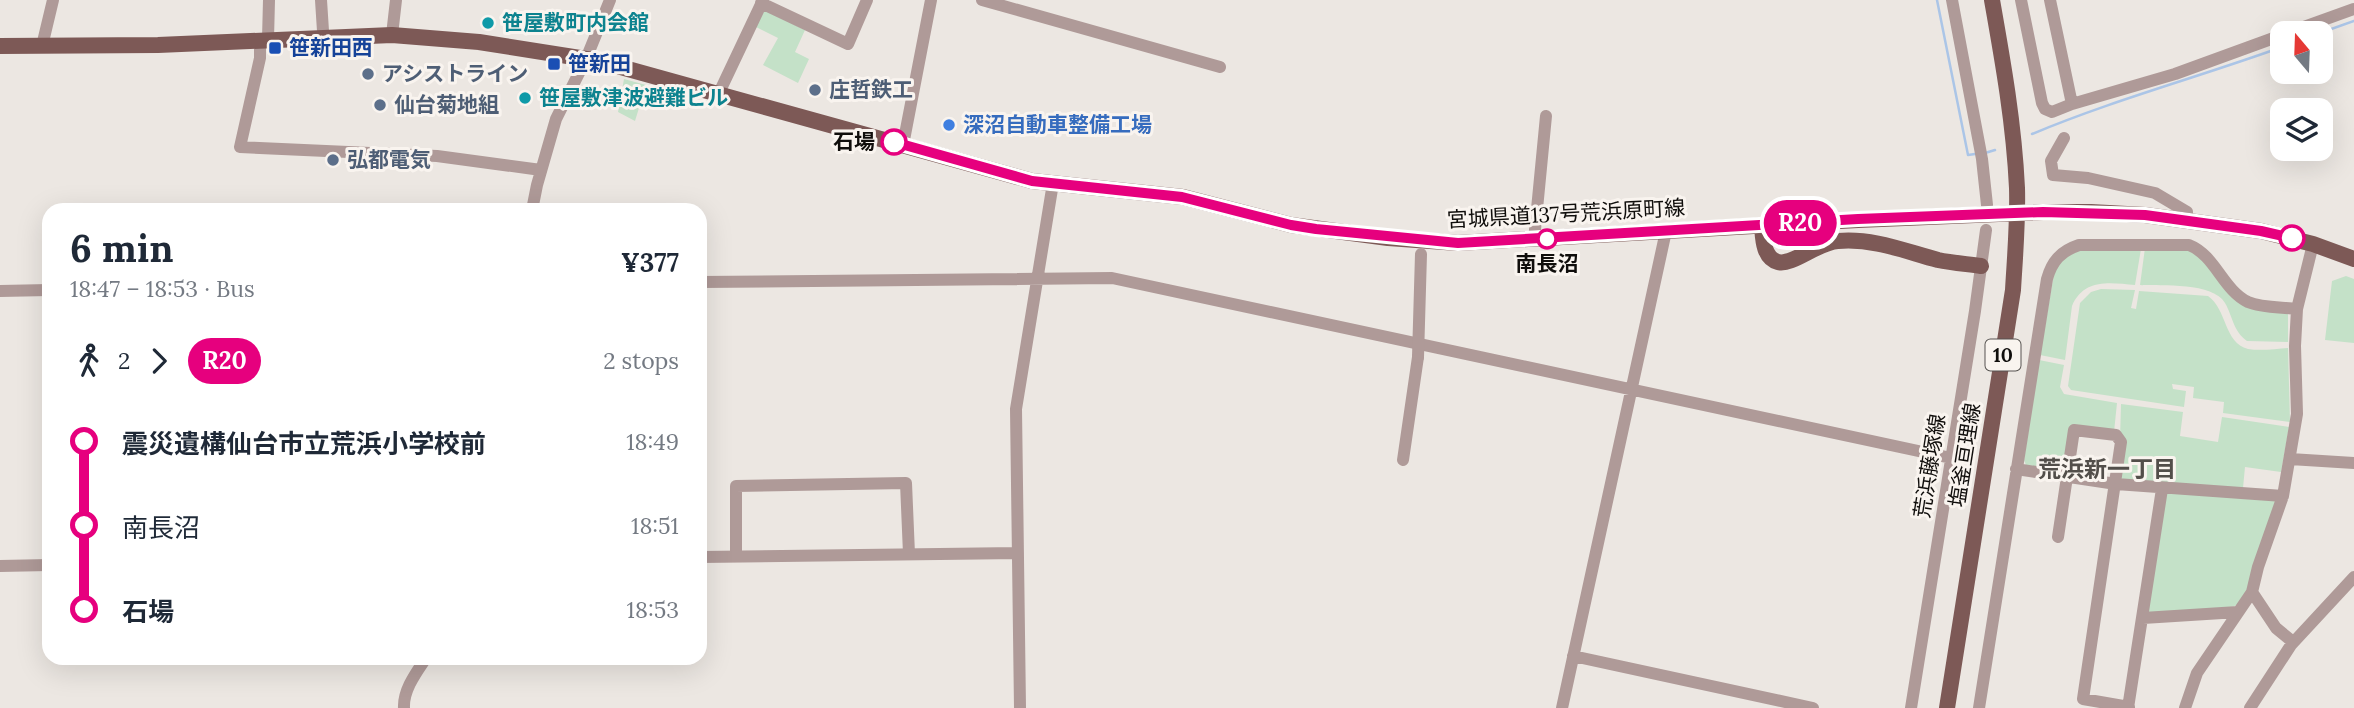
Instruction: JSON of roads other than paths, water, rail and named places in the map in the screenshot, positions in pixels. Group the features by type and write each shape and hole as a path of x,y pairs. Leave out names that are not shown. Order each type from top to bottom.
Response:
{"main road":[{"name":"塩釜亘理線","path":"1947,708 2013,290 2017,213 2012,130 1992,0"},
{"name":"宮城県道137号荒浜原町線","path":"0,46 158,46 392,35 479,42 586,59 719,93 1032,181 1182,197 1291,225 1421,247 2017,213 2127,214 2261,231 2313,244 2354,259"},
{"path":"1762,226 1767,253 1781,263 1831,242 1864,241 1895,246 1939,260 1981,266"}],"street":[{"path":"42,46 53,0"},
{"path":"269,0 264,40 240,147 437,156 541,170"},
{"path":"321,0 323,32"},
{"path":"392,35 396,0"},
{"path":"534,203 556,119 586,59 610,0"},
{"path":"719,93 762,1 848,44 867,0"},
{"path":"902,145 931,0"},
{"path":"982,0 1220,67"},
{"path":"1952,0 1981,153 1987,205"},
{"path":"2021,0 2045,109 2052,112 2175,74 2270,39"},
{"path":"2050,0 2073,104"},
{"path":"2320,21 2354,9"},
{"path":"1534,240 1546,116"},
{"path":"2064,138 2051,161 2053,175 2088,178 2155,193 2187,212 2187,220"},
{"path":"1020,708 1016,408 1053,183"},
{"name":"荒浜藤塚線","path":"1910,708 1986,230"},
{"path":"1562,708 1666,231"},
{"path":"2186,708 2197,673 2252,592 2283,496 2297,414 2297,309 2313,244"},
{"path":"1979,708 2047,279 2055,259 2069,248 2091,245 2189,245 2200,251 2245,301 2297,309"},
{"path":"1403,460 1418,357 1421,247"},
{"path":"707,282 1112,278 1951,458"},
{"path":"0,291 42,290"},
{"path":"2058,537 2074,430 2116,435 2121,442 2116,484 2083,699 2128,707 2162,489"},
{"path":"2290,459 2354,463"},
{"path":"2016,469 2162,489 2237,491 2283,496"},
{"path":"736,556 736,486 906,483 909,554"},
{"path":"707,557 1018,553"},
{"path":"0,566 42,565"},
{"path":"2250,708 2293,642 2354,577"},
{"path":"2252,592 2276,628 2293,642"},
{"path":"2143,618 2238,612"},
{"path":"1573,656 1814,708"},
{"path":"404,708 403,703 412,679 421,665"}],"waterway":[{"path":"1937,0 1968,155 1975,154"},
{"path":"2333,28 2354,21"},
{"path":"2032,134 2094,110 2270,51"},
{"path":"1985,153 1995,150"}],"place":[{"name":"笹屋敷町内会館","path":"488,23"},
{"name":"笹新田西","path":"275,48"},
{"name":"笹新田","path":"554,64"},
{"name":"アシストライン","path":"368,74"},
{"name":"庄哲鉄工","path":"815,90"},
{"name":"笹屋敷津波避難ビル","path":"525,98"},
{"name":"仙台菊地組","path":"380,105"},
{"name":"深沼自動車整備工場","path":"949,125"},
{"name":"石場","path":"894,142"},
{"name":"弘都電気","path":"333,160"},
{"name":"南長沼","path":"1547,239"}],"district":[{"name":"荒浜新一丁目","path":"2107,469"}]}
